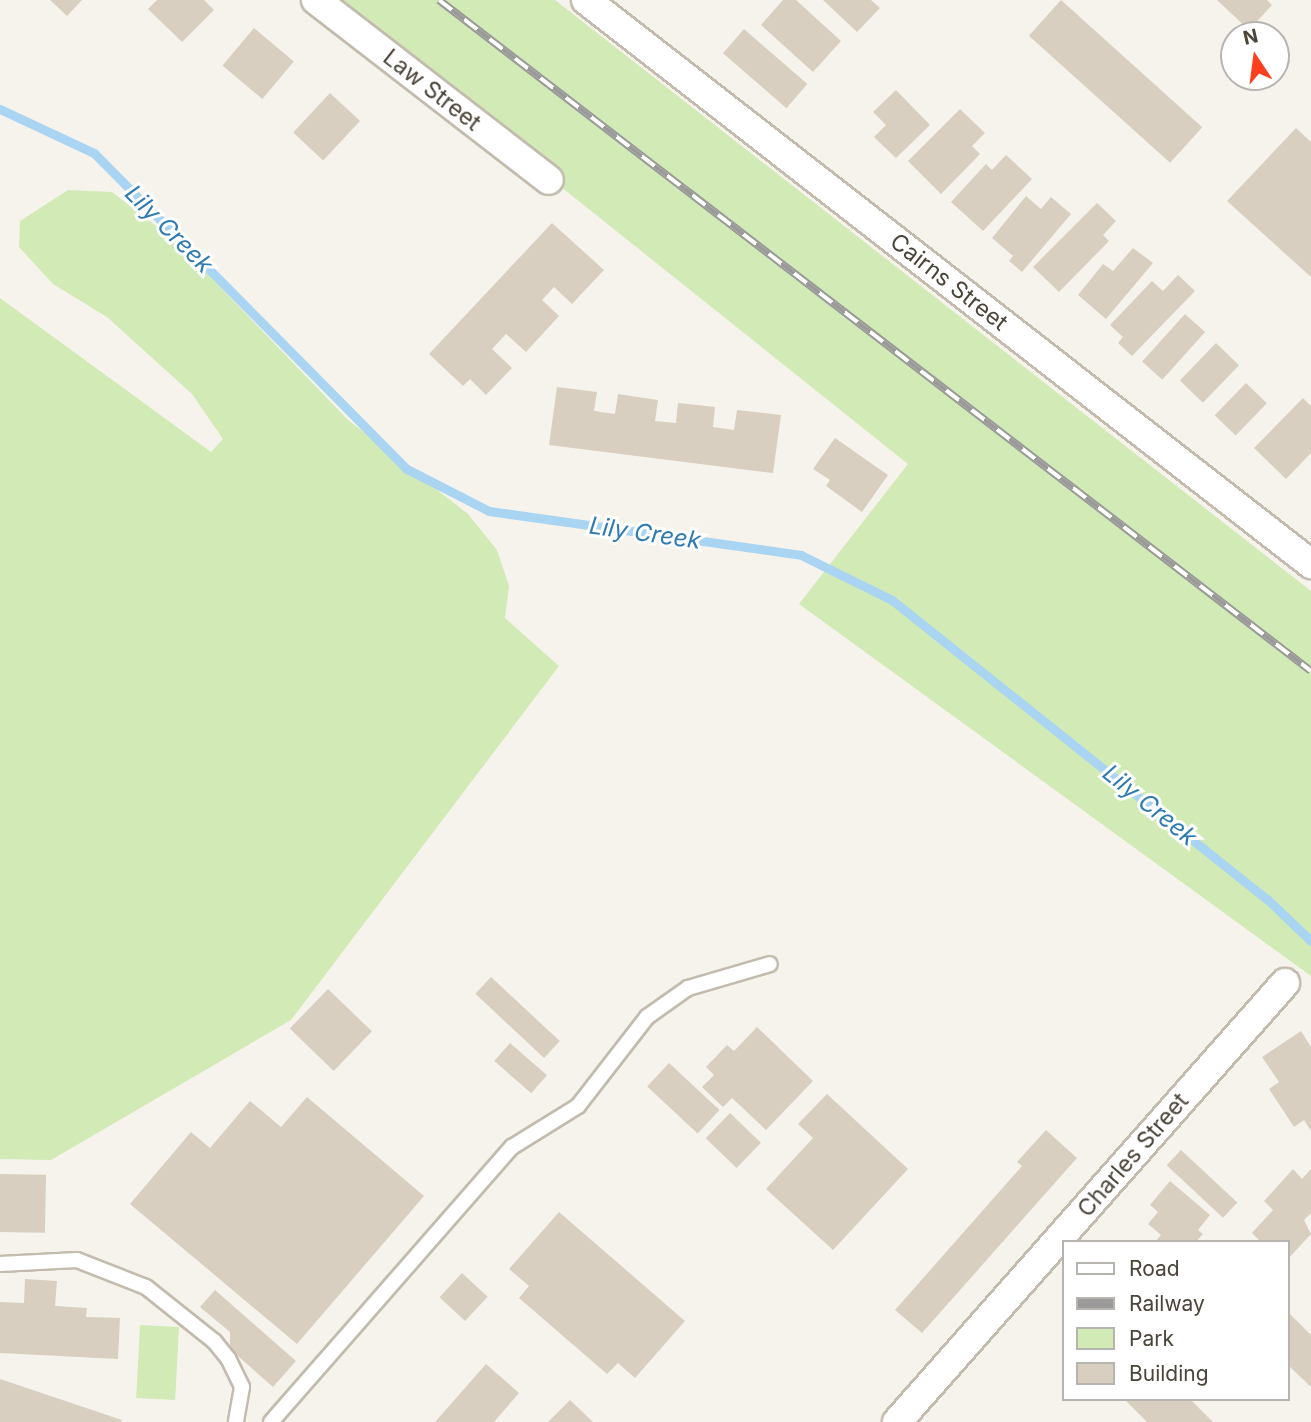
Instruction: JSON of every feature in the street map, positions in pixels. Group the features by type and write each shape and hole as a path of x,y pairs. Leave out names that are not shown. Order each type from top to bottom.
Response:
{"street":[{"name":"Law Street","path":"316,0 549,180"},
{"name":"Cairns Street","path":"604,5 1311,564"},
{"name":"Charles Street","path":"897,1422 1284,983"}],"lane":[{"path":"271,1422 512,1147 578,1106 647,1017 688,988 770,964"},
{"path":"0,1264 77,1260 146,1287 214,1341 228,1358 242,1387 243,1401 236,1422"}],"green space":[{"path":"327,0 555,0 1311,591 1311,976 799,604 908,464"},
{"path":"68,190 112,192 178,243 347,419 468,514 497,550 509,586 505,618 559,666 291,1020 51,1160 0,1159 0,298 211,452 223,439 192,394 107,317 53,284 19,247 20,221"},
{"path":"140,1325 179,1327 175,1400 136,1398"}],"building":[{"path":"50,0 82,0 67,16"},
{"path":"157,0 204,0 214,10 182,42 148,9"},
{"path":"783,0 796,0 841,41 813,72 761,25"},
{"path":"823,0 871,0 880,8 857,32"},
{"path":"1061,0 1202,127 1170,163 1029,36"},
{"path":"1217,0 1267,0 1272,5 1257,21 1239,21"},
{"path":"254,28 294,61 262,99 223,66"},
{"path":"744,29 807,84 786,108 723,53"},
{"path":"896,90 930,125 896,158 874,137 886,125 873,112"},
{"path":"330,93 360,121 323,160 293,132"},
{"path":"960,109 985,133 972,146 980,154 941,194 908,161"},
{"path":"1296,128 1311,142 1311,277 1227,201"},
{"path":"1006,155 1032,179 983,231 951,202 986,164 992,170"},
{"path":"1026,196 1041,209 1051,197 1071,214 1022,272 1009,261 1013,256 992,238"},
{"path":"1097,203 1116,221 1103,235 1109,241 1059,292 1033,267"},
{"path":"552,223 604,270 572,304 554,287 542,300 559,316 526,352 506,334 492,349 512,368 486,395 470,379 463,386 429,354"},
{"path":"1133,248 1153,263 1106,319 1078,295 1103,264 1113,271"},
{"path":"1178,275 1195,291 1132,356 1118,343 1123,337 1110,325 1152,281 1163,291"},
{"path":"1185,314 1205,332 1162,380 1142,362"},
{"path":"1216,343 1239,365 1203,403 1180,380"},
{"path":"1246,383 1267,403 1236,436 1215,415"},
{"path":"557,387 597,392 594,411 615,414 618,394 658,400 655,421 676,423 678,403 715,407 713,427 734,430 737,410 781,415 773,473 549,445"},
{"path":"1303,398 1311,406 1311,453 1286,479 1254,448"},
{"path":"835,438 888,475 862,512 826,486 830,480 813,469"},
{"path":"491,977 560,1041 544,1058 475,994"},
{"path":"328,989 372,1031 334,1071 290,1029"},
{"path":"757,1027 813,1081 766,1130 732,1098 723,1107 702,1087 714,1075 706,1067 727,1045 734,1051"},
{"path":"1301,1031 1311,1047 1311,1131 1304,1120 1294,1127 1269,1089 1279,1082 1262,1057"},
{"path":"510,1043 547,1075 531,1093 494,1061"},
{"path":"669,1063 719,1110 698,1133 647,1086"},
{"path":"827,1094 908,1169 833,1250 766,1189 813,1138 798,1124"},
{"path":"307,1097 424,1196 297,1344 130,1204 191,1132 210,1148 250,1101 281,1127"},
{"path":"730,1113 761,1143 737,1168 706,1138"},
{"path":"1046,1130 1077,1158 922,1333 895,1310 1022,1166 1017,1162"},
{"path":"1181,1150 1237,1203 1223,1218 1167,1165"},
{"path":"1293,1169 1302,1179 1311,1169 1311,1213 1304,1220 1311,1234 1290,1257 1290,1240 1259,1240 1252,1233 1273,1210 1264,1201"},
{"path":"0,1174 46,1175 45,1233 0,1232"},
{"path":"1170,1181 1210,1215 1198,1230 1203,1234 1198,1240 1157,1240 1161,1235 1148,1224 1158,1212 1150,1205"},
{"path":"559,1212 685,1321 635,1378 618,1363 607,1374 519,1298 529,1286 509,1269"},
{"path":"462,1273 488,1297 465,1321 439,1297"},
{"path":"25,1279 57,1281 55,1306 87,1308 86,1317 120,1318 118,1359 0,1353 0,1302 24,1303"},
{"path":"215,1290 296,1361 273,1387 230,1349 230,1332 200,1307"},
{"path":"1290,1314 1311,1335 1311,1387 1290,1367"},
{"path":"486,1364 519,1393 494,1422 435,1422"},
{"path":"0,1379 122,1420 0,1422"},
{"path":"570,1400 593,1422 548,1422"},
{"path":"1126,1401 1192,1401 1213,1422 1147,1422"}],"waterway":[{"name":"Lily Creek","path":"0,109 94,153 407,469 489,511 801,555 892,600 1267,899 1311,941"}],"railway":[{"path":"439,0 1311,671"}]}
